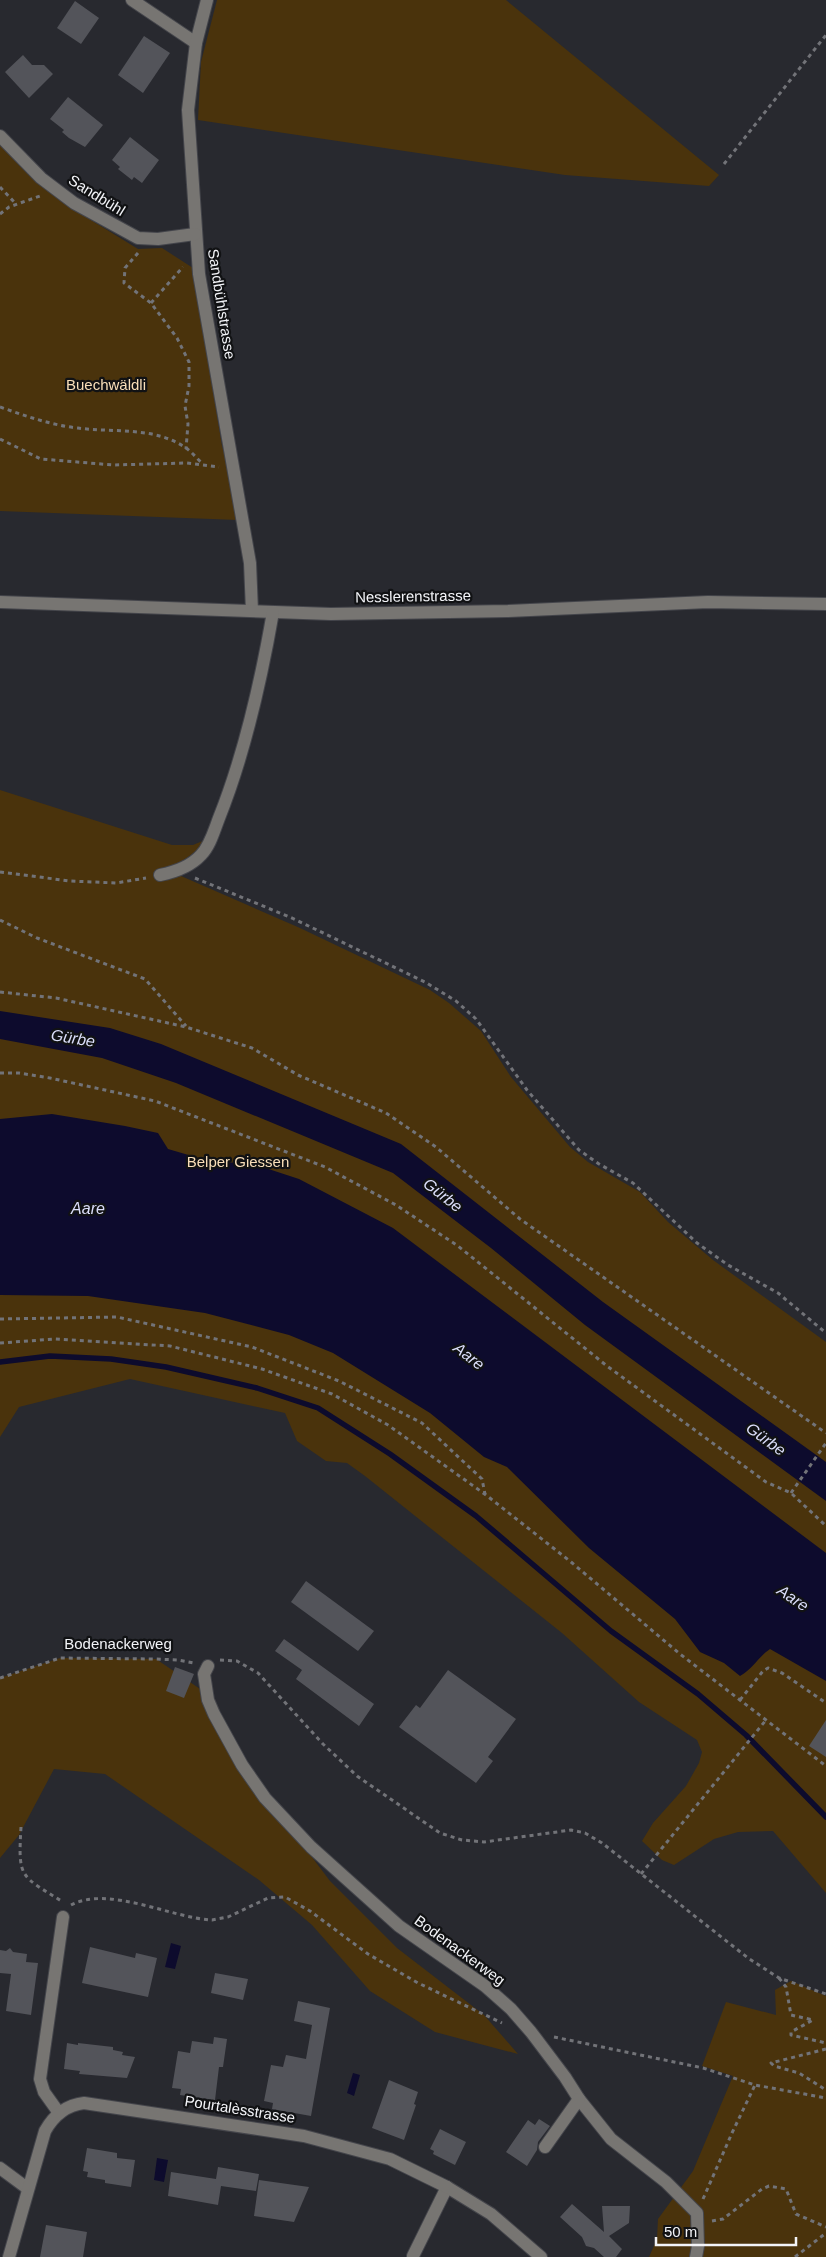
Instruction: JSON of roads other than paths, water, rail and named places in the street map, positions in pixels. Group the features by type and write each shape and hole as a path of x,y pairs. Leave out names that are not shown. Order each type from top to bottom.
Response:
{"street":[{"path":"132,0 196,43"},
{"name":"Sandbühlstrasse","path":"207,0 196,43 188,110 195,234 250,563 252,611"},
{"name":"Sandbühl","path":"0,136 41,178 74,203 138,238 152,239 195,234"},
{"name":"Nesslerenstrasse","path":"0,602 330,614 508,611 708,602 826,604"},
{"path":"160,875 188,865 196,860 206,848 225,804 240,756 267,649 273,612"},
{"name":"Bodenackerweg","path":"208,1666 204,1674 211,1707 230,1746 265,1798 311,1847 399,1926 485,1986 512,2009 565,2077 579,2099 612,2138 666,2182 697,2219 696,2257"},
{"path":"9,2257 27,2188 45,2131 59,2113 44,2092 40,2078 63,1917"},
{"path":"544,2147 579,2099"},
{"name":"Pourtalèsstrasse","path":"59,2113 75,2104 94,2104 304,2136 390,2159 447,2187 491,2214 541,2257"},
{"path":"0,2168 27,2188"},
{"path":"413,2256 447,2187"}],"water":[{"name":"Gürbe","path":"0,1011 110,1028 161,1044 401,1144 603,1302 826,1462 826,1501 585,1325 491,1248 393,1173 176,1083 102,1058 0,1039"},
{"name":"Aare","path":"52,1114 158,1133 168,1149 209,1161 253,1164 299,1179 393,1228 826,1553 826,1681 770,1649 749,1670 740,1676 724,1663 700,1652 675,1619 589,1548 507,1467 484,1457 430,1413 333,1353 289,1335 205,1313 88,1296 0,1295 0,1119"},
{"path":"171,1943 181,1946 175,1969 165,1967"},
{"path":"353,2073 360,2075 354,2096 347,2093"},
{"path":"157,2158 168,2160 164,2182 154,2180"}],"waterway":[{"path":"0,1362 50,1356 111,1359 166,1367 257,1388 318,1408 390,1454 476,1516 611,1631 698,1694 746,1735 826,1817"}],"park label":[{"name":"Buechwäldli","path":"106,384"},
{"name":"Belper Giessen","path":"238,1161"}]}
